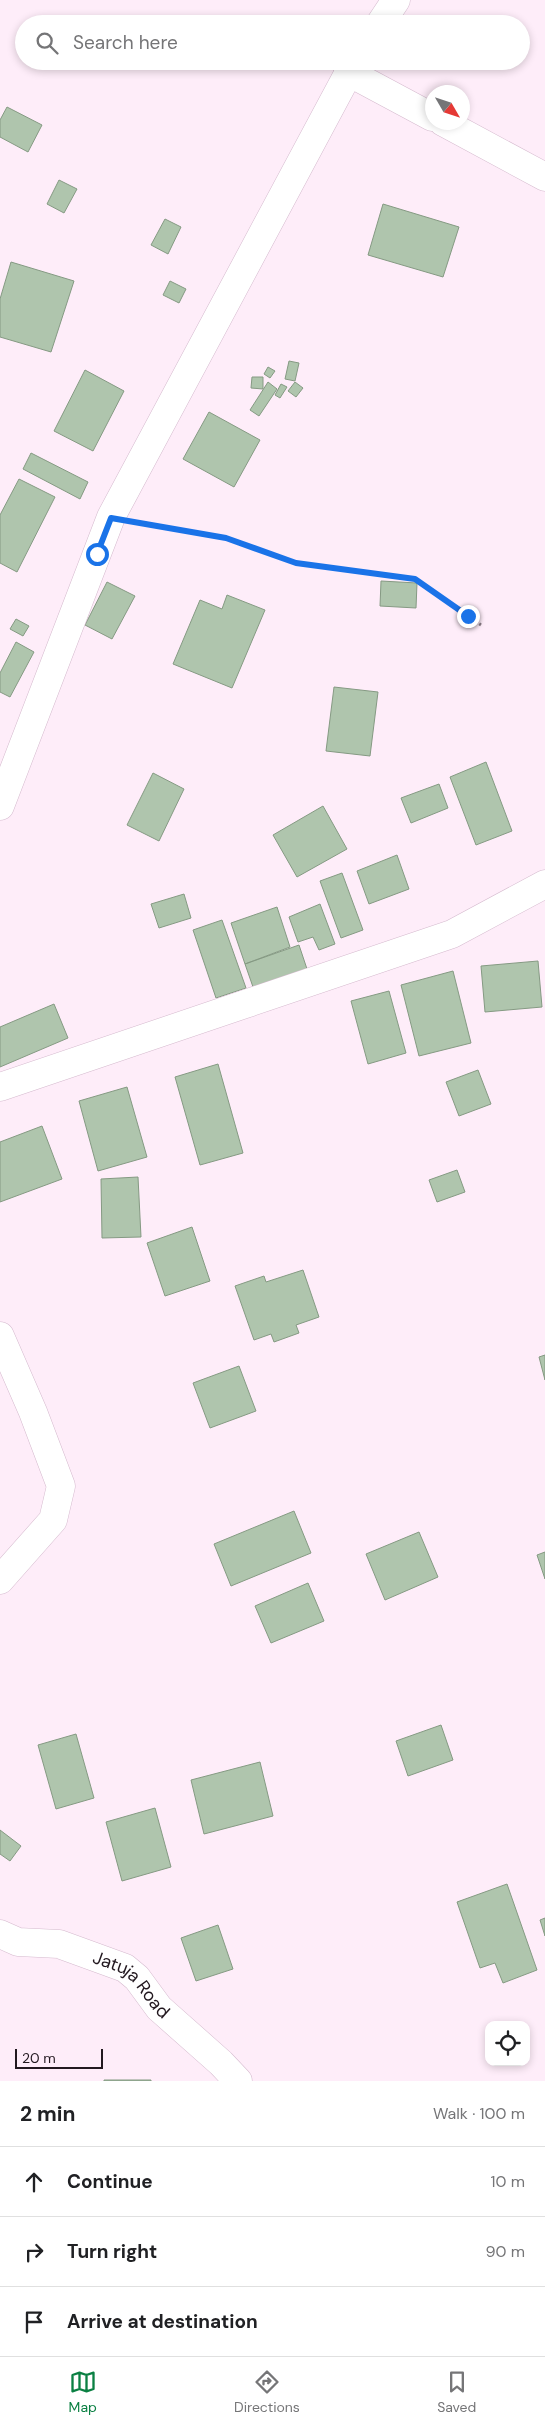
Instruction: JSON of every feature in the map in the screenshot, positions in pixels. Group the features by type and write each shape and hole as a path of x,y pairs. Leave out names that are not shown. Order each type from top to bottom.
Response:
{"street":[{"path":"386,15 396,0"},
{"path":"0,806 111,518 350,70"},
{"path":"358,70 425,113"},
{"path":"458,130 545,177"},
{"path":"0,1087 452,934 545,884"},
{"path":"0,1336 33,1412 61,1486 53,1520 0,1580"},
{"name":"Jatuja Road","path":"0,1934 18,1942 59,1944 125,1968 136,1978 159,2008 238,2081"}],"path":[{"path":"111,518 226,538 296,563 415,579 481,625"}],"building":[{"path":"7,107 42,125 28,152 0,137 0,120"},
{"path":"59,180 77,189 64,213 47,204"},
{"path":"383,204 459,227 443,277 368,255"},
{"path":"165,219 181,227 168,254 151,245"},
{"path":"11,262 74,281 51,352 0,337 0,299"},
{"path":"170,281 186,289 179,303 163,295"},
{"path":"289,361 299,363 295,381 285,379"},
{"path":"268,367 275,371 270,378 264,374"},
{"path":"85,370 124,391 93,451 54,431"},
{"path":"252,377 263,377 263,389 251,388"},
{"path":"268,382 277,389 259,416 250,410"},
{"path":"295,382 303,388 296,397 288,391"},
{"path":"281,384 287,387 280,398 275,395"},
{"path":"209,412 260,440 234,487 183,459"},
{"path":"31,453 88,482 80,499 23,469"},
{"path":"19,479 55,497 17,572 0,563 0,515"},
{"path":"381,581 417,583 416,608 380,606"},
{"path":"107,582 135,596 112,639 85,625"},
{"path":"227,595 265,610 232,688 173,664 200,600 222,609"},
{"path":"16,619 29,626 23,636 10,629"},
{"path":"16,642 34,652 10,697 0,692 0,673"},
{"path":"334,687 378,692 370,756 326,751"},
{"path":"486,762 512,831 476,845 450,777"},
{"path":"153,773 184,789 159,841 127,825"},
{"path":"439,784 448,808 411,823 401,798"},
{"path":"323,806 347,849 297,877 273,835"},
{"path":"397,855 409,889 369,904 357,871"},
{"path":"342,873 363,930 341,938 320,881"},
{"path":"184,894 191,918 159,928 151,904"},
{"path":"320,904 335,944 319,950 313,937 298,942 289,917"},
{"path":"277,907 290,947 245,964 231,923"},
{"path":"222,920 246,988 216,998 193,930"},
{"path":"299,945 307,969 253,987 245,964"},
{"path":"538,961 542,1007 485,1012 481,966"},
{"path":"453,971 471,1043 419,1056 401,985"},
{"path":"389,991 406,1053 368,1064 351,1001"},
{"path":"54,1004 68,1038 0,1067 0,1027"},
{"path":"218,1064 243,1153 200,1165 175,1077"},
{"path":"478,1070 491,1104 459,1116 446,1082"},
{"path":"127,1087 147,1157 98,1171 79,1101"},
{"path":"42,1126 62,1179 0,1202 0,1142"},
{"path":"457,1170 465,1192 437,1202 429,1180"},
{"path":"138,1177 141,1237 102,1238 101,1179"},
{"path":"192,1227 210,1281 165,1296 147,1243"},
{"path":"303,1270 319,1317 296,1325 299,1333 274,1342 271,1334 254,1340 235,1286 264,1276 266,1282"},
{"path":"545,1355 545,1380 539,1357"},
{"path":"239,1366 256,1411 210,1428 193,1383"},
{"path":"294,1511 311,1553 231,1586 214,1544"},
{"path":"419,1532 438,1577 385,1600 366,1554"},
{"path":"545,1552 545,1579 537,1555"},
{"path":"308,1583 324,1621 271,1643 255,1606"},
{"path":"441,1725 453,1760 408,1776 396,1741"},
{"path":"76,1734 94,1798 56,1809 38,1745"},
{"path":"260,1762 273,1816 204,1834 191,1780"},
{"path":"155,1808 171,1867 122,1881 106,1822"},
{"path":"0,1830 21,1846 10,1861 0,1854"},
{"path":"507,1884 537,1970 503,1983 495,1963 480,1968 457,1902"},
{"path":"545,1918 545,1936 540,1920"},
{"path":"218,1925 233,1969 196,1981 181,1938"},
{"path":"151,2080 151,2081 104,2081"}],"route":[{"path":"97,554 111,518 226,538 296,563 415,579 468,616"}]}
